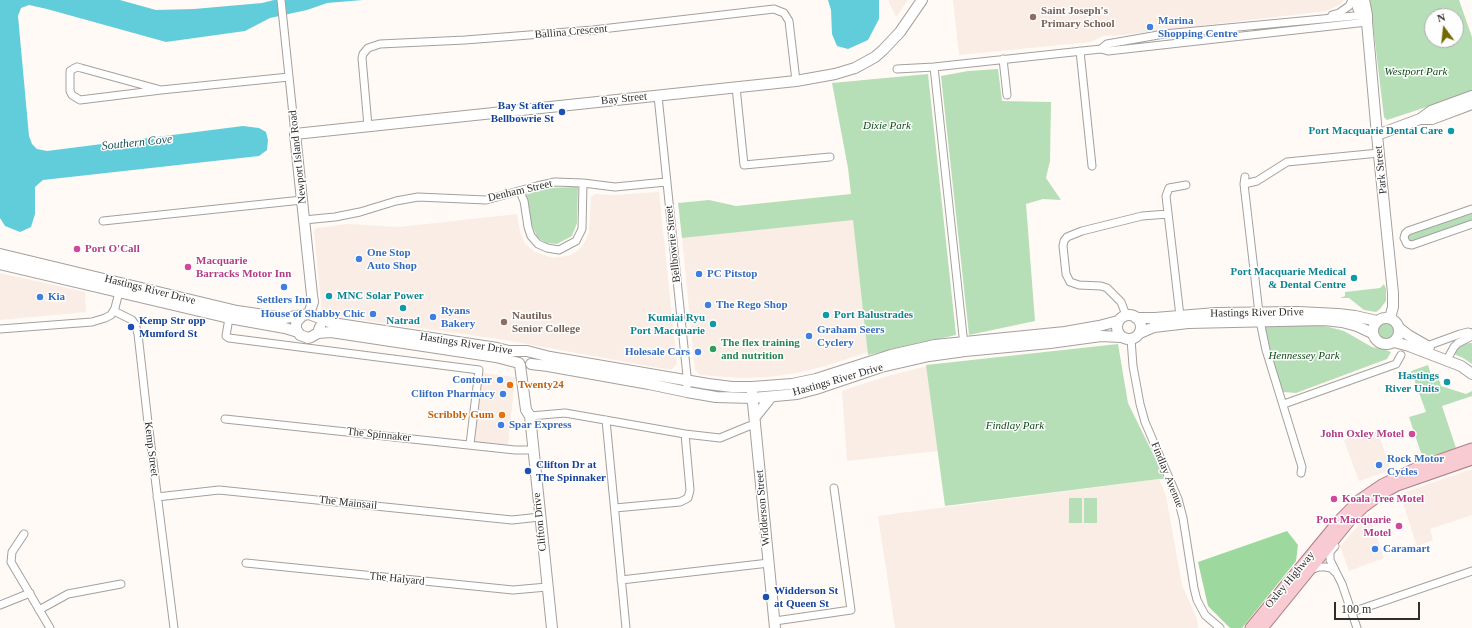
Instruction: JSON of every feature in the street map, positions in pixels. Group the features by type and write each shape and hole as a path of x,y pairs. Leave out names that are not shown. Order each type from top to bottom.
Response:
{"main road":[{"name":"Bay Street","path":"295,134 658,96 821,77 848,71 875,57 900,32 922,0"},
{"name":"Park Street","path":"1355,0 1365,17"},
{"name":"Park Street","path":"1364,0 1393,293 1393,307 1390,318"},
{"path":"1377,135 1420,119 1431,111 1472,96"},
{"path":"1420,119 1432,118 1472,104"},
{"name":"Newport Island Road","path":"295,134 313,302 309,316"},
{"name":"Hastings River Drive","path":"0,254 229,318 285,328 298,332"},
{"name":"Hastings River Drive","path":"0,264 237,311 284,318 309,316 332,323 525,352 687,381 752,387 792,384 816,379 891,355 935,345 998,349 1101,336 1126,338"},
{"name":"Hastings River Drive","path":"318,333 330,332 496,357 525,364 649,384 716,397 753,398 796,394 816,389 881,367 964,346 1065,332 1099,326 1127,318 1155,318 1216,313 1260,317 1333,320 1357,326 1372,333"},
{"name":"Hastings River Drive","path":"1140,333 1154,327 1260,317 1338,314 1377,320"},
{"path":"309,316 320,325 318,333 315,336 308,338 300,335 298,332 296,329 297,321 309,316"},
{"path":"1127,318 1141,325 1140,333 1136,337 1126,338 1117,328 1127,318"},
{"path":"1399,328 1398,337 1390,344 1382,344 1376,340 1372,333 1372,328 1377,320 1381,318 1390,318 1394,320 1399,328 1408,335 1427,346 1472,367"},
{"path":"1394,342 1409,346 1461,366 1472,374"},
{"path":"525,352 533,358 525,364 518,357 525,352"},
{"name":"Clifton Drive","path":"525,364 532,410 530,416 533,450 552,628"},
{"name":"Widderson Street","path":"752,387 775,624"},
{"path":"755,421 771,397"},
{"name":"Oxley Highway","path":"1251,628 1340,520 1360,500 1375,489 1415,469 1472,449"},
{"name":"Oxley Highway","path":"1262,628 1343,529 1363,507 1391,488 1472,459"}],"street":[{"name":"Newport Island Road","path":"281,0 295,134"},
{"path":"1318,20 1339,13 1348,6 1352,0"},
{"name":"Ballina Crescent","path":"368,126 362,58 363,54 368,48 380,44 472,40 593,30 774,9 784,13 789,21 796,81"},
{"path":"1101,49 1107,44 1164,34 1365,17"},
{"path":"897,70 1101,49 1108,51 1365,17"},
{"path":"1080,51 1092,166"},
{"path":"1003,59 1007,95"},
{"path":"934,67 964,346"},
{"path":"161,90 81,68 70,71 70,91 72,95 80,100 289,76"},
{"path":"736,87 744,165 830,157"},
{"name":"Bellbowrie Street","path":"658,96 687,381 686,392"},
{"path":"1244,184 1257,180 1287,162 1379,153"},
{"path":"1245,177 1244,184 1260,317 1266,350 1284,404 1302,467 1301,473"},
{"name":"Denham Street","path":"304,220 335,217 360,212 396,201 418,198 486,200 555,182 583,183 615,187 666,182"},
{"path":"520,192 524,201 530,236 538,244 547,248 559,250 576,241 582,229 583,183"},
{"path":"1180,316 1166,196 1169,188 1186,185"},
{"path":"103,222 302,200"},
{"path":"1472,209 1408,231 1404,238 1407,244 1412,245 1472,224"},
{"path":"1127,318 1121,302 1107,288 1101,286 1079,285 1070,282 1066,274 1063,246 1064,241 1067,237 1082,231 1142,216 1168,214"},
{"path":"0,329 92,322 108,317 114,311 120,287"},
{"name":"Kemp Street","path":"114,311 132,320 138,334 174,628"},
{"path":"229,318 226,336 229,338 479,370 470,444"},
{"path":"1427,346 1460,334 1468,332 1472,333"},
{"path":"1449,356 1458,343 1472,336"},
{"name":"Findlay Avenue","path":"1126,338 1145,422 1180,506 1186,530 1197,600 1205,615 1220,628"},
{"path":"1284,404 1396,364 1402,355"},
{"path":"530,416 565,413 685,434 720,438 748,426 755,421"},
{"name":"The Spinnaker","path":"225,419 515,450 533,450"},
{"path":"606,420 626,628"},
{"path":"615,508 680,502 688,498 690,490 685,434"},
{"path":"775,624 851,610 834,488"},
{"name":"The Mainsail","path":"157,497 219,490 512,520 540,517"},
{"path":"1343,529 1343,535 1329,555 1332,565 1342,584 1357,628"},
{"path":"24,534 12,552 11,562 50,628"},
{"path":"621,580 769,563"},
{"name":"The Halyard","path":"246,564 513,590 547,587"},
{"path":"1308,572 1325,566 1331,568 1337,574"},
{"path":"1352,612 1472,571"},
{"path":"40,610 68,594 121,584"},
{"path":"0,605 30,593"}],"shaded area":[{"path":"888,0 908,0 896,17"},
{"path":"953,0 1344,0 1339,5 1326,11 1103,36 1091,42 959,55"},
{"path":"659,192 677,364 671,370 499,339 325,315 322,312 314,231 316,228 348,224 399,227 517,214 520,232 525,244 535,252 553,258 571,255 581,248 589,232 591,197 595,194 614,195"},
{"path":"854,219 868,352 825,366 797,373 769,377 741,378 700,375 695,370 682,238"},
{"path":"0,273 85,292 86,312 0,320"},
{"path":"927,366 938,451 847,461 842,391 884,377"},
{"path":"483,373 514,377 515,379 508,445 475,442 473,440 481,375"},
{"path":"1377,429 1391,470 1359,481 1344,440"},
{"path":"1472,469 1472,515 1430,529 1433,540 1417,546 1400,494"},
{"path":"1159,479 1166,496 1182,585 1197,619 1198,628 895,628 878,516"},
{"path":"1369,514 1384,558 1349,571 1340,546"}],"green space":[{"name":"Westport Park","path":"1370,0 1459,0 1462,8 1424,8 1424,48 1464,48 1464,14 1472,37 1472,92 1387,120 1384,117"},
{"path":"998,69 1002,101 1051,102 1050,161 1046,178 1061,200 1043,199 1026,204 1035,321 969,335 941,76 968,71"},
{"name":"Dixie Park","path":"928,74 956,335 868,355 853,220 682,238 678,203 709,200 736,206 851,194 848,168 832,83"},
{"path":"578,187 577,223 572,236 557,244 546,243 537,237 530,220 525,195 547,188"},
{"path":"1472,213 1472,220 1409,242 1407,235"},
{"path":"1384,284 1386,289 1386,301 1376,312 1364,310 1349,298 1340,298 1345,296 1345,292 1380,288"},
{"name":"Hennessey Park","path":"1279,319 1329,327 1344,331 1372,347 1391,352 1387,359 1296,393 1283,392 1265,337 1264,320"},
{"path":"1386,322 1392,325 1395,331 1392,337 1386,340 1380,337 1377,331 1380,325"},
{"path":"1472,343 1472,364 1454,354 1458,346"},
{"name":"Findlay Park","path":"1118,344 1128,403 1164,479 945,506 926,365"},
{"path":"1428,365 1434,384 1434,381 1441,377 1439,379 1441,386 1466,394 1472,391 1472,396 1442,406 1456,448 1423,459 1409,417 1426,412 1411,371"},
{"path":"1069,498 1082,498 1082,523 1069,523"},
{"path":"1084,498 1097,498 1097,523 1084,523"},
{"path":"1287,531 1298,545 1296,561 1242,628 1230,628 1208,606 1198,562"}],"water":[{"name":"Southern Cove","path":"0,0 120,0 156,10 194,9 262,3 274,0 363,0 327,3 307,10 270,18 245,31 166,42 47,9 29,5 21,8 18,16 29,136 32,144 37,149 47,151 243,126 259,128 266,132 268,140 267,150 259,156 43,180 35,187 35,214 31,227 20,232 5,226 0,218"},
{"path":"828,0 879,0 879,19 868,40 848,49 837,46 832,34 831,10"}],"place":[{"name":"Saint Joseph's Primary School","path":"1033,17"},
{"name":"Marina Shopping Centre","path":"1150,27"},
{"name":"Bay St after Bellbowrie St","path":"562,112"},
{"name":"Port Macquarie Dental Care","path":"1451,131"},
{"name":"Port O'Call","path":"77,249"},
{"name":"One Stop Auto Shop","path":"359,259"},
{"name":"Macquarie Barracks Motor Inn","path":"188,267"},
{"name":"PC Pitstop","path":"699,274"},
{"name":"Port Macquarie Medical & Dental Centre","path":"1354,278"},
{"name":"Settlers Inn","path":"284,287"},
{"name":"MNC Solar Power","path":"329,296"},
{"name":"Kia","path":"40,297"},
{"name":"The Rego Shop","path":"708,305"},
{"name":"Natrad","path":"403,308"},
{"name":"House of Shabby Chic","path":"373,314"},
{"name":"Port Balustrades","path":"826,315"},
{"name":"Ryans Bakery","path":"433,317"},
{"name":"Nautilus Senior College","path":"504,322"},
{"name":"Kumiai Ryu Port Macquarie","path":"713,324"},
{"name":"Kemp Str opp Mumford St","path":"131,327"},
{"name":"Graham Seers Cyclery","path":"809,336"},
{"name":"The flex training and nutrition","path":"713,349"},
{"name":"Holesale Cars","path":"698,352"},
{"name":"Contour","path":"500,380"},
{"name":"Hastings River Units","path":"1447,382"},
{"name":"Twenty24","path":"510,385"},
{"name":"Clifton Pharmacy","path":"503,394"},
{"name":"Scribbly Gum","path":"502,415"},
{"name":"Spar Express","path":"501,425"},
{"name":"John Oxley Motel","path":"1412,434"},
{"name":"Rock Motor Cycles","path":"1379,465"},
{"name":"Clifton Dr at The Spinnaker","path":"528,471"},
{"name":"Koala Tree Motel","path":"1334,499"},
{"name":"Port Macquarie Motel","path":"1399,526"},
{"name":"Caramart","path":"1375,549"},
{"name":"Widderson St at Queen St","path":"766,597"}]}
